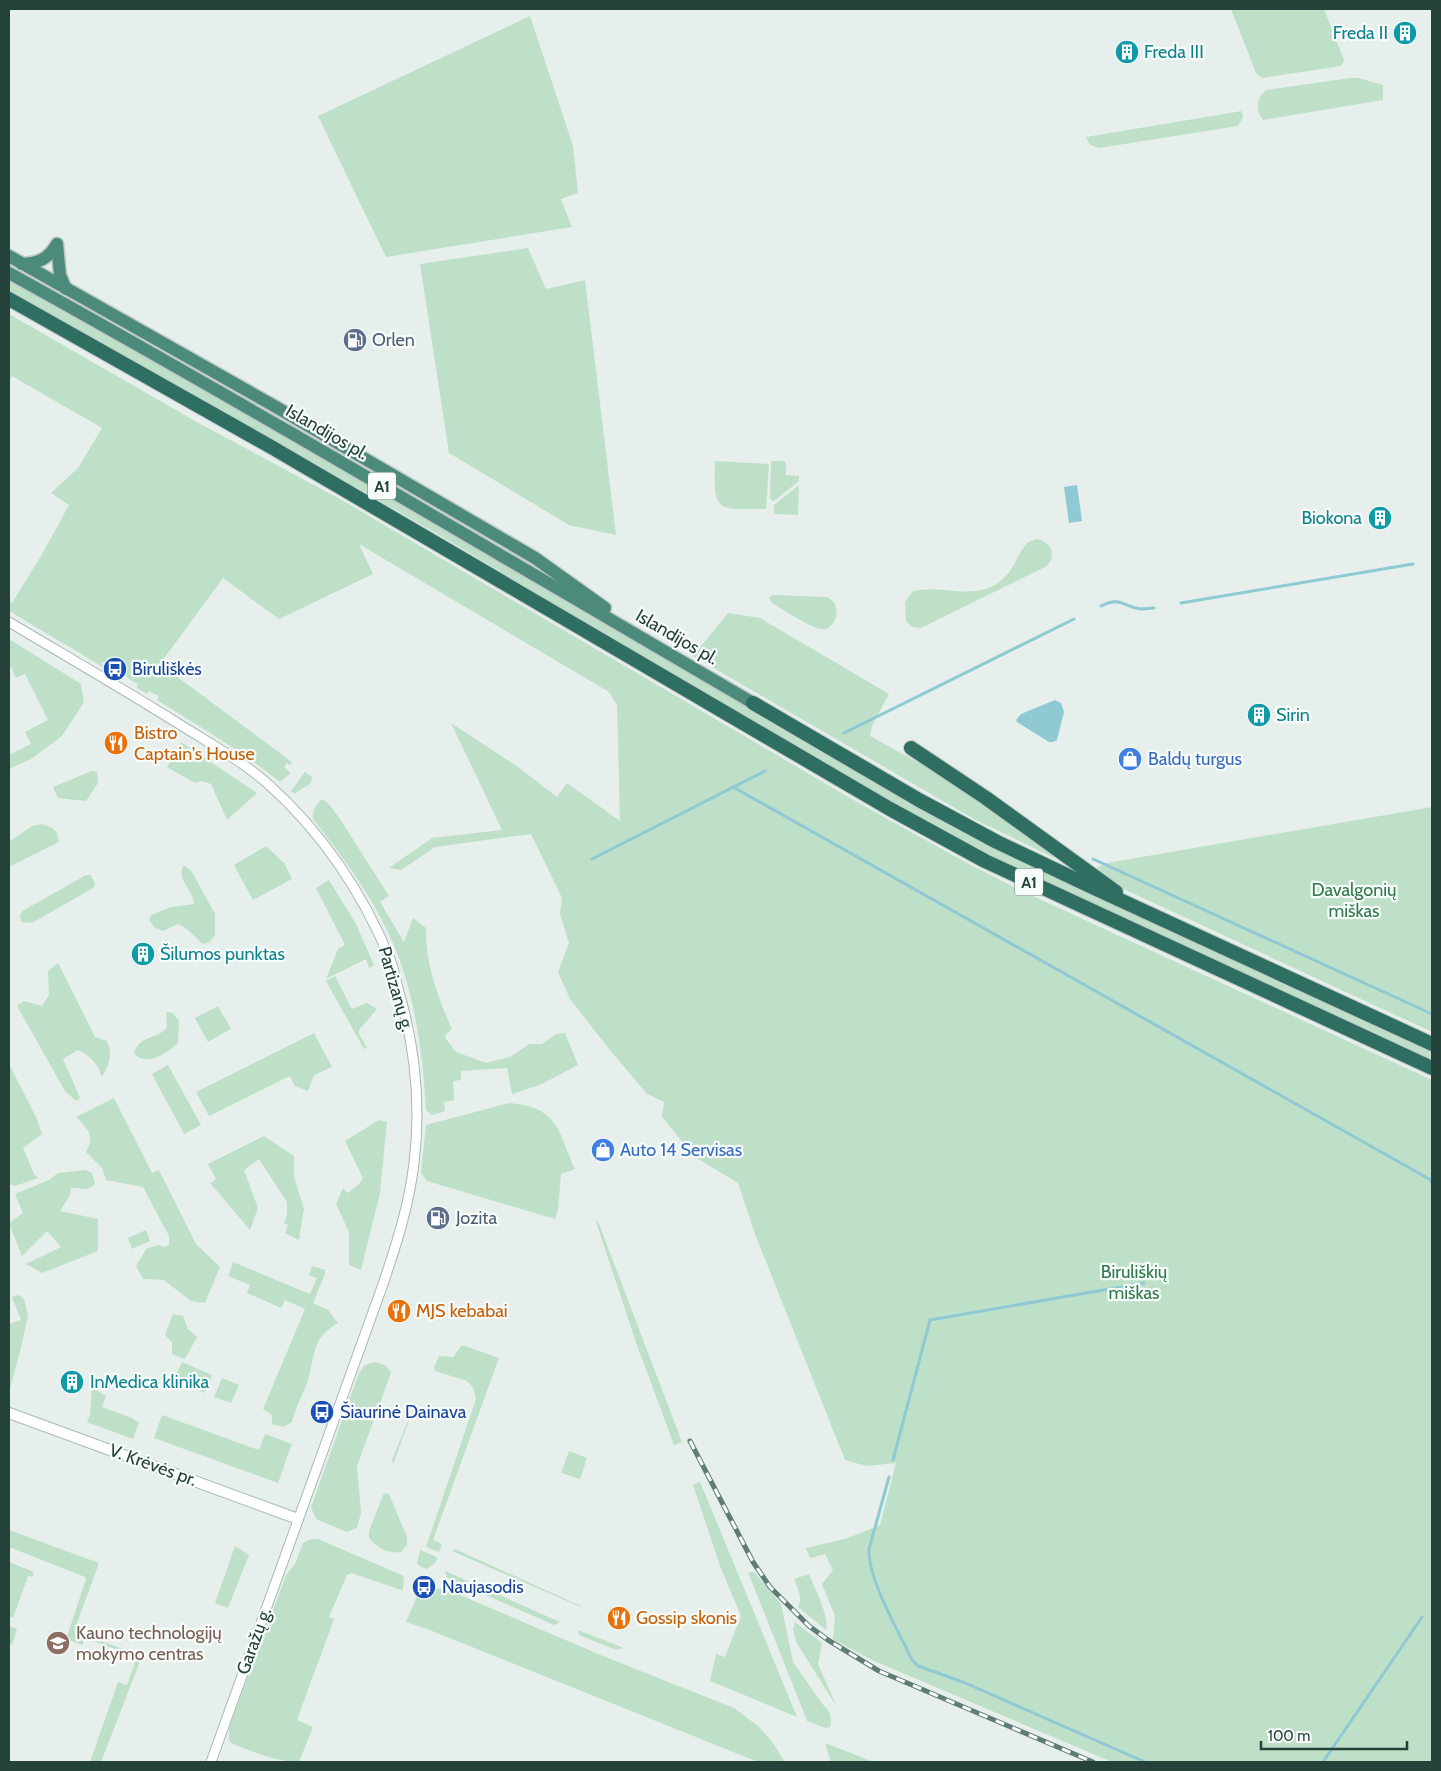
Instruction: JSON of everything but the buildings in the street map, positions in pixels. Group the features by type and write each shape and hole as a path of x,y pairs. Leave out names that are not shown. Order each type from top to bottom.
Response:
{"highway":[{"path":"22,264 37,263 46,258 57,244 60,275 66,288"},
{"path":"9,256 276,407 535,558 667,653"},
{"name":"Islandijos pl.","path":"9,273 446,522 753,703"},
{"name":"A1","path":"9,299 273,448 890,809 985,861 1432,1068"},
{"name":"A1","path":"753,703 919,800 997,842 1432,1044"},
{"path":"911,748 986,798 1140,910"}],"main road":[{"name":"V. Krėvės pr.","path":"9,1413 298,1519"}],"street":[{"name":"Partizanų g.","path":"9,622 213,745 247,767 268,784 303,819 340,865 372,920 391,961 406,1016 416,1088 416,1139 411,1182 396,1246 298,1519"},
{"name":"Garažų g.","path":"211,1762 298,1519"}],"green space":[{"path":"1231,9 1324,9 1344,60 1341,66 1262,78 1256,73"},
{"path":"530,16 573,146 578,193 561,199 572,227 386,257 318,116"},
{"path":"1359,78 1383,85 1383,100 1263,120 1260,116 1258,105 1260,97 1266,90"},
{"path":"1242,111 1243,117 1238,126 1099,148 1090,145 1086,137"},
{"path":"528,248 546,289 585,280 616,535 569,525 449,453 420,264"},
{"path":"9,280 367,484 595,619 959,830 1031,866 1432,1051 1432,1062 1047,884 967,844 874,792 441,536 211,404 9,294"},
{"name":"Biruliškių miškas","path":"9,314 195,421 340,499 857,802 967,863 1022,891 1432,1080 1432,1762 1112,1762 874,1661 834,1640 835,1616 822,1584 833,1570 825,1554 810,1558 806,1548 848,1538 880,1525 896,1463 866,1466 845,1460 755,1234 738,1183 695,1157 662,1117 664,1102 647,1094 570,999 558,972 569,943 560,914 562,898 531,834 435,847 401,870 389,868 432,838 502,830 451,723 518,767 557,797 567,783 620,821 617,705 609,692 359,544 373,574 279,619 223,578 160,664 292,762 290,765 287,763 284,767 291,773 280,782 235,749 157,700 159,696 149,691 147,694 137,688 138,684 128,678 115,665 102,662 101,664 108,670 9,611 9,601 12,603 69,505 51,493 78,468 102,428 12,376 9,381"},
{"path":"715,461 769,464 766,509 737,509 721,505 715,491"},
{"path":"784,461 786,463 786,475 799,476 799,481 772,501 770,498 771,462"},
{"path":"799,485 798,515 774,514 774,505"},
{"path":"1037,539 1050,547 1052,551 1051,559 1045,567 921,628 912,627 906,621 905,602 912,592 935,589 983,590 1005,577 1028,542"},
{"path":"773,595 827,597 835,604 837,612 835,619 832,624 824,629 811,626 772,603 769,598"},
{"path":"728,613 760,618 889,694 872,726 870,736 917,762 936,768 1071,866 974,819 693,656"},
{"path":"9,639 81,684 84,702 62,736 31,759 9,769 9,755 31,744 25,732 48,720 25,674 16,678 9,663"},
{"path":"181,742 257,793 227,820 211,784 202,781 195,783 167,767"},
{"path":"92,771 97,772 98,783 86,801 58,798 53,787"},
{"path":"305,772 312,777 311,783 294,794 291,791"},
{"path":"322,799 329,804 340,819 389,896 380,902 404,942 413,918 426,928 426,941 433,980 452,1029 445,1035 456,1052 486,1063 510,1057 529,1044 542,1044 556,1034 565,1033 578,1065 542,1084 512,1094 507,1068 461,1071 461,1080 453,1081 454,1100 444,1102 445,1111 432,1115 426,1110 415,1016 400,961 383,922 362,886 313,819 315,808"},
{"name":"Davalgonių miškas","path":"1432,807 1432,1032 1117,886 1092,870 1107,863"},
{"path":"42,824 54,830 59,842 9,867 9,842 32,826"},
{"path":"266,846 284,863 292,879 253,900 234,865"},
{"path":"184,865 192,872 215,914 215,935 210,942 203,944 182,925 178,924 163,931 155,928 149,920 151,915 171,907 194,904 183,880 182,870"},
{"path":"85,875 91,875 95,884 93,888 32,923 21,922 20,916 22,911"},
{"path":"329,880 356,924 374,965 369,968 366,959 326,979 338,949 345,945 316,888"},
{"path":"58,963 95,1037 107,1041 110,1050 108,1064 102,1077 93,1060 78,1050 63,1059 80,1098 76,1101 65,1091 17,1006 24,1001 42,1006 49,995 48,971"},
{"path":"335,976 352,1009 367,1003 377,1009 359,1030 359,1034 367,1048 364,1049 326,981"},
{"path":"218,1006 231,1029 208,1042 195,1018"},
{"path":"166,1012 173,1013 179,1021 178,1043 162,1055 150,1059 139,1057 134,1053 140,1043 159,1034 167,1027"},
{"path":"314,1033 332,1067 314,1075 308,1091 295,1086 290,1076 209,1116 196,1092"},
{"path":"9,1064 37,1119 42,1134 23,1148 34,1174 38,1178 15,1186 9,1184"},
{"path":"168,1065 201,1125 184,1134 152,1074"},
{"path":"114,1098 152,1173 159,1170 196,1244 220,1267 205,1303 191,1301 164,1280 143,1279 136,1266 147,1248 169,1245 169,1236 143,1187 106,1180 102,1168 86,1152 90,1141 89,1133 76,1117"},
{"path":"509,1103 525,1105 547,1115 560,1132 575,1169 561,1174 558,1209 555,1219 427,1181 421,1173 426,1125"},
{"path":"379,1120 387,1122 380,1193 361,1270 349,1265 349,1232 336,1204 343,1188 348,1193 363,1178 345,1141"},
{"path":"264,1136 294,1156 294,1177 304,1209 299,1240 285,1233 288,1225 284,1223 287,1215 287,1202 259,1159 244,1170 258,1208 250,1230 210,1183 216,1179 208,1164"},
{"path":"85,1170 92,1173 95,1183 87,1189 71,1188 70,1195 60,1211 98,1219 98,1251 42,1273 26,1264 61,1247 47,1231 22,1256 9,1223 23,1213 15,1194 49,1180 58,1173"},
{"path":"595,1219 599,1224 682,1442 674,1445 637,1345"},
{"path":"146,1230 150,1241 132,1249 128,1238"},
{"path":"233,1262 310,1294 317,1278 309,1275 312,1266 325,1270 313,1303 328,1310 338,1323 322,1336 318,1343 306,1386 292,1422 283,1427 272,1424 272,1415 263,1409 305,1309 285,1300 281,1308 247,1293 250,1285 228,1276"},
{"path":"19,1295 24,1299 28,1315 9,1392 9,1324 21,1320 12,1297"},
{"path":"173,1314 183,1316 188,1329 197,1337 185,1359 172,1354 172,1342 165,1335"},
{"path":"462,1345 499,1358 433,1540 442,1544 439,1552 426,1547 476,1399 473,1387 467,1381 435,1371 434,1367 439,1356 453,1357"},
{"path":"182,1362 212,1375 204,1393 174,1379"},
{"path":"375,1362 384,1365 391,1373 357,1466 361,1513 357,1528 347,1532 318,1520 311,1507 359,1373 365,1365"},
{"path":"222,1378 239,1385 231,1403 214,1397"},
{"path":"92,1387 106,1396 102,1407 132,1418 139,1423 133,1439 87,1422 90,1415"},
{"path":"416,1401 394,1462 392,1463 392,1460"},
{"path":"162,1415 259,1450 265,1434 292,1444 278,1483 154,1438"},
{"path":"569,1451 587,1458 580,1479 561,1473"},
{"path":"700,1482 797,1717 710,1681 716,1654 725,1657 741,1616 720,1566 693,1485"},
{"path":"389,1494 407,1537 407,1545 401,1552 383,1550 369,1538 369,1531 383,1495"},
{"path":"9,1530 99,1563 74,1631 142,1656 101,1762 90,1762 118,1682 127,1685 137,1657 85,1638 82,1645 66,1639 86,1579 85,1577 9,1547"},
{"path":"311,1539 318,1539 404,1576 403,1589 401,1590 351,1573 347,1575 329,1617 334,1619 297,1720 313,1727 299,1762 290,1762 265,1756 233,1744 229,1741 229,1728 286,1575 295,1564 303,1543"},
{"path":"235,1546 249,1555 228,1608 215,1603"},
{"path":"455,1549 581,1607 454,1552 453,1550"},
{"path":"420,1550 437,1557 436,1562 427,1569 417,1564"},
{"path":"9,1562 34,1572 33,1577 28,1576 13,1618 9,1616"},
{"path":"445,1571 560,1622 554,1625 447,1578"},
{"path":"748,1572 754,1572 781,1604 793,1662 830,1713 830,1727 825,1728 807,1721"},
{"path":"809,1574 824,1610 827,1624 826,1630 798,1607 800,1596 794,1579"},
{"path":"415,1581 431,1589 446,1589 603,1656 734,1708 758,1726 773,1743 785,1762 758,1762 406,1622 418,1594 412,1586"},
{"path":"795,1622 822,1643 818,1664 837,1707 796,1642 793,1629"},
{"path":"9,1626 17,1629 12,1645 9,1644"},
{"path":"578,1630 624,1648 616,1650 579,1635"},
{"path":"825,1743 874,1762 831,1762"}],"water":[{"path":"1077,485 1082,521 1069,523 1064,487"},
{"path":"1055,700 1061,703 1064,712 1057,740 1049,742 1017,722 1016,720 1021,714"}],"waterway":[{"path":"1181,603 1413,564"},
{"path":"1101,606 1118,602 1135,608 1154,608"},
{"path":"844,733 1074,619"},
{"path":"592,859 765,771"},
{"path":"733,787 1431,1180 1432,1184"},
{"path":"1093,859 1432,1014"},
{"path":"893,1460 930,1320 1144,1283"},
{"path":"889,1477 869,1549 870,1561 878,1589 912,1660 918,1666 963,1682 1145,1762"},
{"path":"1323,1762 1422,1617"}],"railway":[{"path":"690,1441 753,1562 770,1587 809,1626 828,1640 879,1671 1093,1762"}],"place":[{"name":"Freda II","path":"1405,33"},
{"name":"Freda III","path":"1127,52"},
{"name":"Orlen","path":"355,340"},
{"name":"Biokona","path":"1380,518"},
{"name":"Biruliškės","path":"115,669"},
{"name":"Sirin","path":"1259,715"},
{"name":"Bistro Captain's House","path":"116,743"},
{"name":"Baldų turgus","path":"1130,759"},
{"name":"Šilumos punktas","path":"143,954"},
{"name":"Auto 14 Servisas","path":"603,1150"},
{"name":"Jozita","path":"438,1218"},
{"name":"MJS kebabai","path":"399,1311"},
{"name":"InMedica klinika","path":"72,1382"},
{"name":"Šiaurinė Dainava","path":"322,1412"},
{"name":"Naujasodis","path":"424,1587"},
{"name":"Gossip skonis","path":"619,1618"},
{"name":"Kauno technologijų mokymo centras","path":"58,1643"}]}
